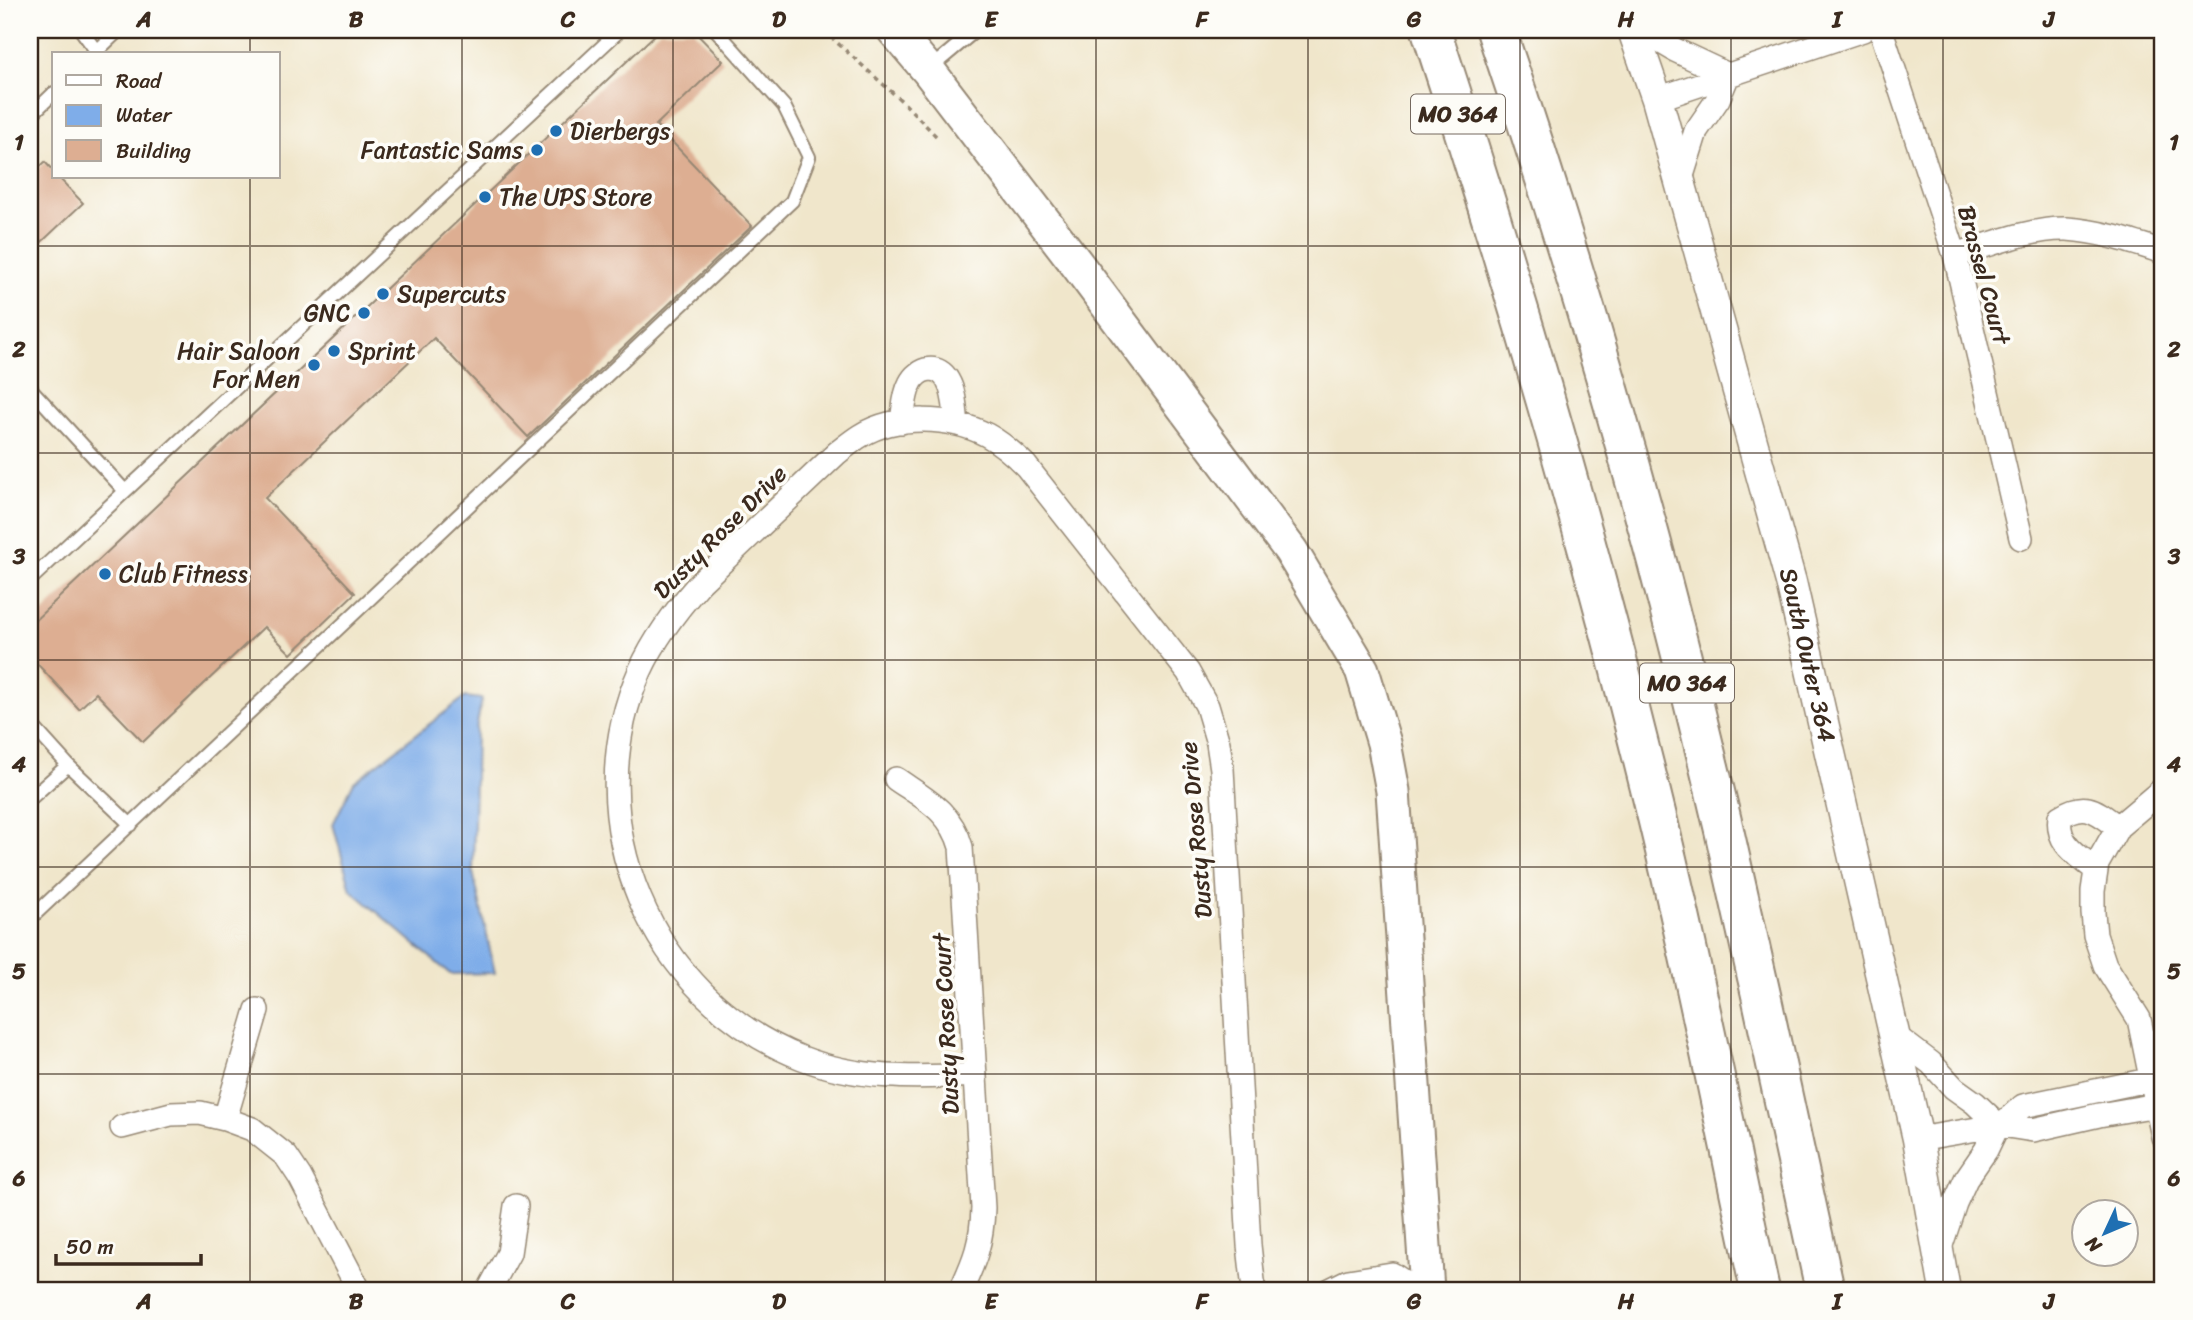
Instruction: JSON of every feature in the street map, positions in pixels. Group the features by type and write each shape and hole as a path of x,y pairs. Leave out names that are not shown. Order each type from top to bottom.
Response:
{"highway":[{"name":"MO 364","path":"1431,30 1536,366 1620,669 1670,872 1760,1290"},
{"name":"MO 364","path":"1496,30 1582,299 1665,598 1723,829 1825,1290"}],"main road":[{"path":"894,30 928,70 1291,551 1362,670 1384,743 1392,791 1415,1286"}],"street":[{"name":"South Outer 364","path":"1633,30 1657,99 1791,582 1918,1139 1945,1290"},
{"path":"1641,30 1675,50 1728,75"},
{"path":"1657,99 1863,30"},
{"name":"Brassel Court","path":"1881,30 1955,255 2021,538"},
{"path":"1680,182 1696,131 1718,99 1728,75"},
{"path":"1955,255 2022,235 2066,229 2110,235 2163,252"},
{"path":"902,422 910,384 923,370 931,368 940,371 948,380 953,392 957,424"},
{"name":"Dusty Rose Drive","path":"975,1075 913,1078 856,1073 801,1058 748,1031 702,993 662,943 626,862 618,818 616,783 623,726 639,674 672,617 700,583 837,453 860,436 887,424 917,420 957,424 988,436 1008,448 1026,466 1188,672 1207,706 1218,743 1222,769 1248,1232 1254,1290"},
{"name":"Dusty Rose Court","path":"896,779 936,806 956,828 961,847 982,1235 975,1261 961,1290"},
{"path":"2163,789 2118,827 2097,864 2093,891 2095,935 2105,965 2139,1019 2158,1078 2163,1138"},
{"path":"2096,870 2063,841 2058,830 2060,817 2074,808 2093,809 2118,827"},
{"path":"225,1119 257,1010"},
{"path":"1895,1035 1931,1063 1954,1088 1975,1102 2000,1125"},
{"path":"1938,1254 1966,1179 2000,1125 2023,1105 2158,1078"},
{"path":"1918,1139 2000,1125 2034,1129 2160,1105"},
{"path":"122,1127 171,1114 200,1113 252,1129 286,1156 300,1177 359,1290"},
{"path":"489,1290 509,1253 516,1206"},
{"path":"1330,1290 1348,1281 1392,1274 1415,1286"}],"lane":[{"path":"81,30 94,52"},
{"path":"96,52 118,30"},
{"path":"30,580 620,30"},
{"path":"30,919 792,201 809,157 784,106 716,30"},
{"path":"928,70 976,30"},
{"path":"30,116 52,95"},
{"path":"30,388 124,490"},
{"path":"30,723 68,765 131,825"},
{"path":"30,799 68,765"}],"path":[{"path":"823,30 905,104 937,137"}],"water":[{"path":"465,697 482,699 476,729 473,872 495,973 450,974 351,890 333,824 354,782"}],"building":[{"path":"660,30 693,30 723,61 656,125 752,226 528,437 434,338 265,498 355,593 291,654 264,627 143,742 96,693 79,709 30,656 30,625"},
{"path":"45,162 52,170 52,178 59,178 83,203 30,253 30,176"}],"place":[{"name":"Dierbergs","path":"556,131"},
{"name":"Fantastic Sams","path":"537,150"},
{"name":"The UPS Store","path":"485,197"},
{"name":"Supercuts","path":"383,294"},
{"name":"GNC","path":"364,313"},
{"name":"Sprint","path":"334,351"},
{"name":"Hair Saloon For Men","path":"314,365"},
{"name":"Club Fitness","path":"105,574"}]}
